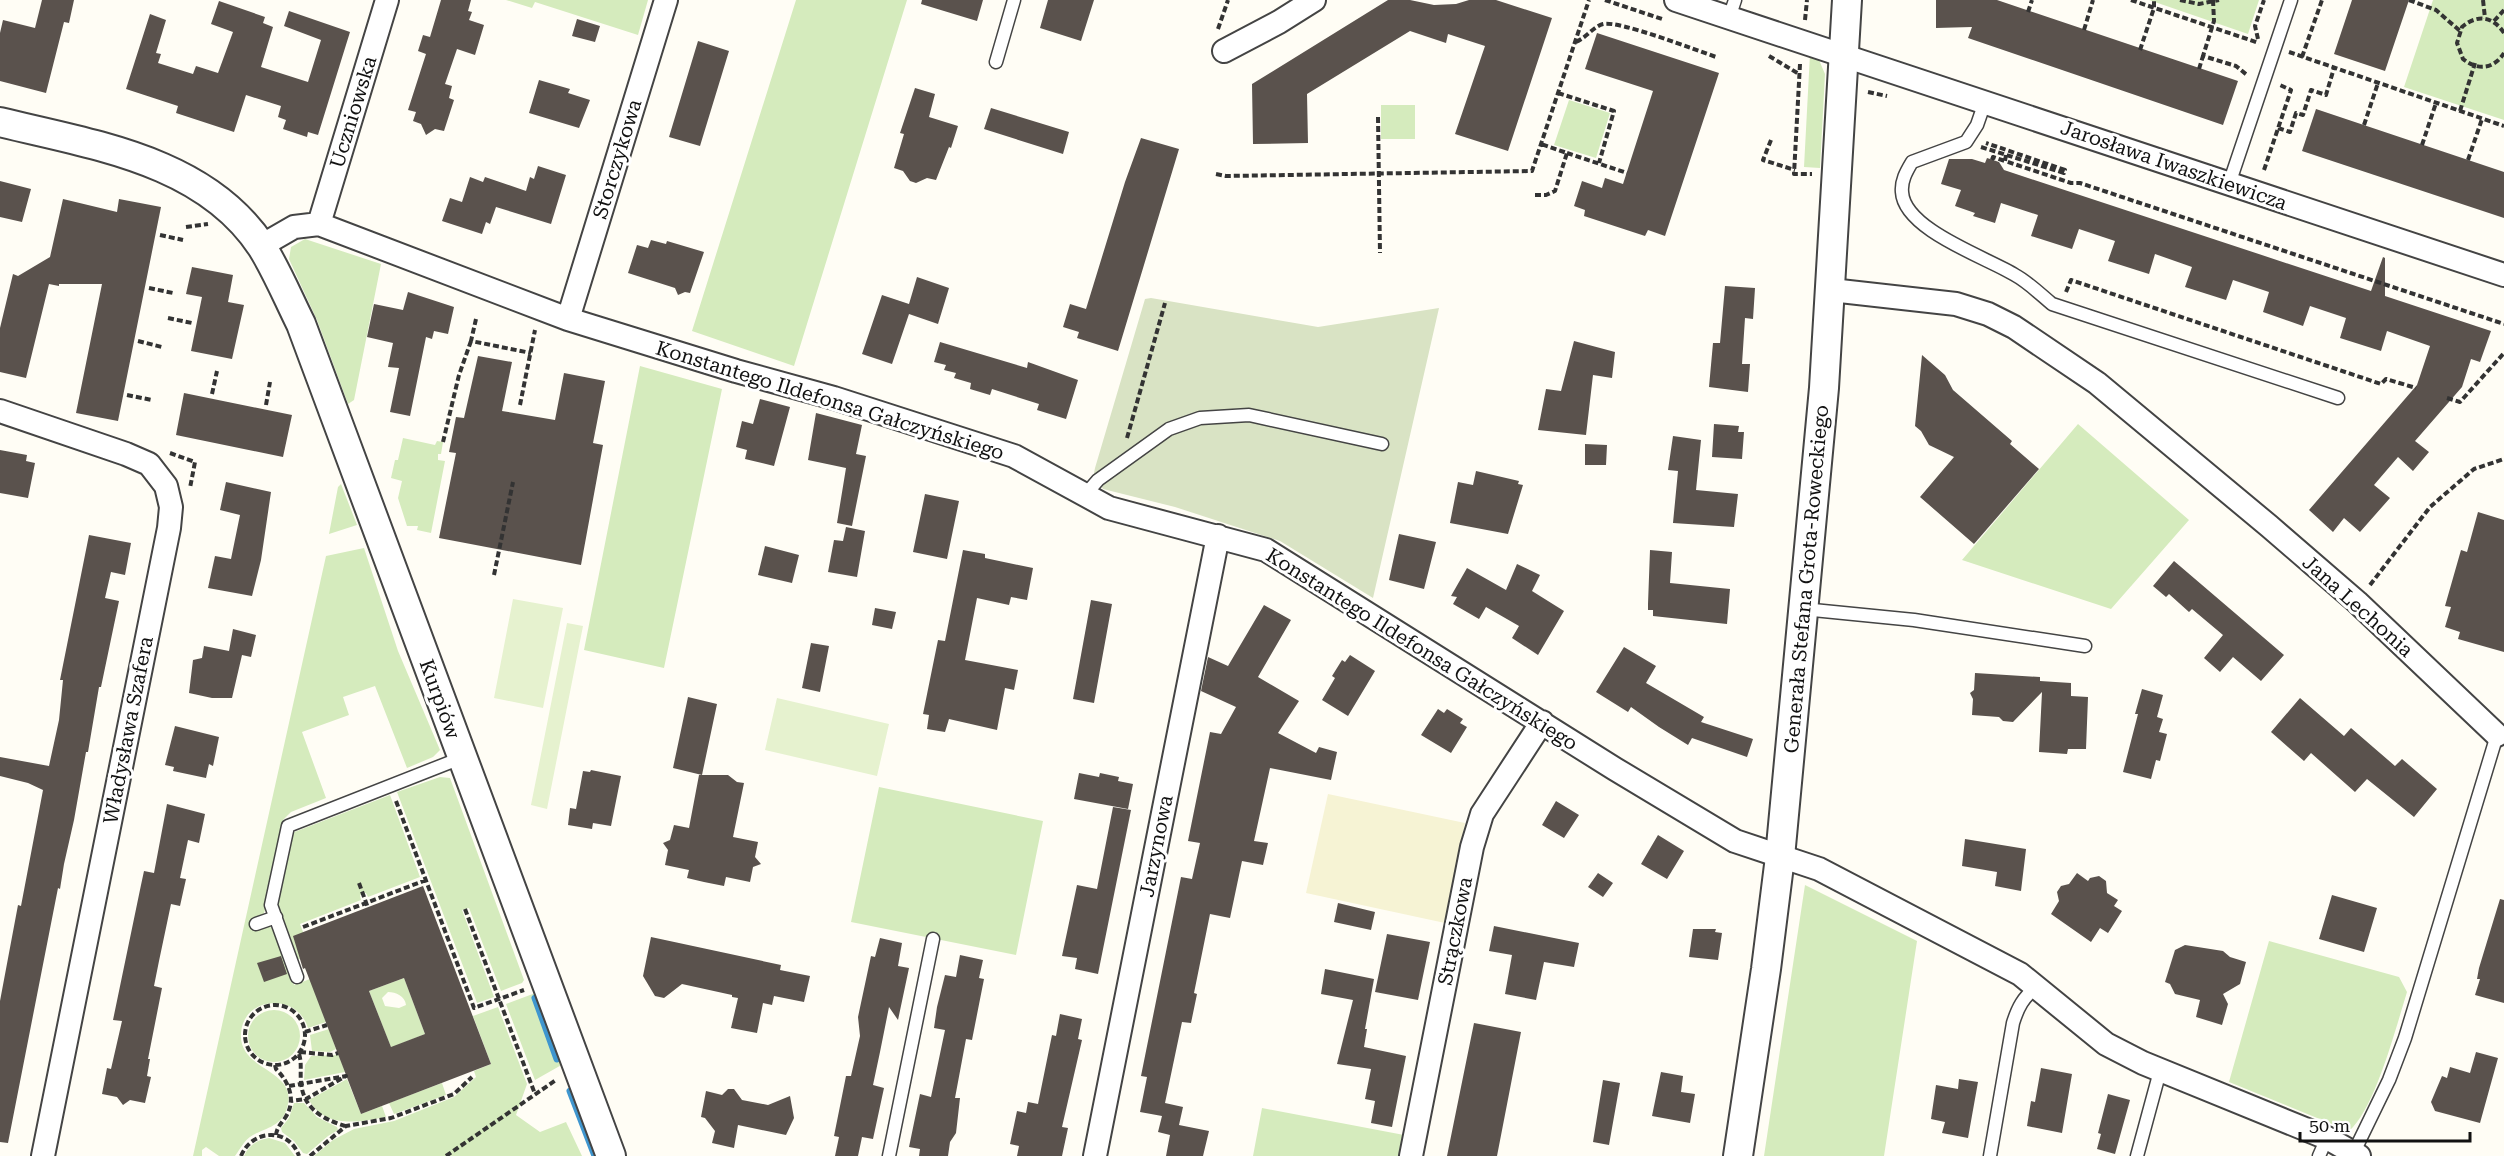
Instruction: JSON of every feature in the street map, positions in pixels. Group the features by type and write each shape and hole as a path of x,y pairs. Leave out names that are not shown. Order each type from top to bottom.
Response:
{"street":[{"name":"Uczniowska","path":"319,224 387,0"},
{"name":"Storczykowa","path":"568,319 666,0"},
{"path":"1224,51 1314,0"},
{"name":"Jarosława Iwaszkiewicza","path":"1676,0 1732,9 1803,31 1845,55 2504,275"},
{"name":"Generała Stefana Grota-Roweckiego","path":"1738,1156 1780,857 1831,290 1847,0"},
{"name":"Kurpiów","path":"0,122 115,151 187,178 224,204 240,219 261,246 301,324 461,758 612,1156"},
{"path":"261,246 294,227 319,224"},
{"name":"Konstantego Ildefonsa Gałczyńskiego","path":"319,224 568,319 736,372 834,398 1014,456 1109,508 1266,550 1735,841 1819,869 2020,974 2106,1044 2323,1147 2357,1154"},
{"name":"Jana Lechonia","path":"1831,290 1956,304 1988,314 2014,327 2097,383 2138,416 2357,602 2500,738"},
{"name":"Władysława Szafera","path":"0,411 149,464 166,486 171,507 167,539 43,1156"},
{"name":"Jarzynowa","path":"1095,1156 1218,536"},
{"name":"Strączkowa","path":"1411,1156 1472,847 1482,814 1542,722"}],"lane":[{"path":"996,62 1014,0"},
{"path":"2229,184 2290,0"},
{"path":"1985,102 1977,125 1966,142 1912,162 1902,179 1901,195 1914,216 1954,246 2016,275 2052,304 2338,398"},
{"path":"1085,495 1098,480 1169,429 1200,418 1249,415 1382,444"},
{"path":"1803,609 1926,621 2085,646"},
{"name":"Jana Lechonia","path":"2357,1154 2405,1038 2500,738"},
{"path":"297,977 272,905 288,826 461,758"},
{"path":"256,924 276,917"},
{"path":"889,1156 933,939"},
{"path":"1990,1156 2013,1023 2018,1006 2036,987"},
{"path":"2137,1156 2160,1071"}],"path":[{"path":"1216,174 1226,176 1532,171 1589,0"},
{"path":"1771,140 1763,160 1795,172 1799,74 1807,0"},
{"path":"2028,12 2032,0"},
{"path":"2084,30 2094,0"},
{"path":"2131,0 2257,42 2259,37 2255,26 2264,0"},
{"path":"2140,50 2154,8 2154,0"},
{"path":"2180,0 2199,4 2220,0"},
{"path":"2302,57 2322,0"},
{"path":"2409,0 2436,10 2460,31"},
{"path":"2483,0 2485,18"},
{"path":"2199,69 2212,28 2213,1"},
{"path":"2494,21 2504,9"},
{"path":"2504,33 2494,21 2485,18 2469,22 2460,31 2457,44 2458,52 2463,59 2486,67 2494,64 2504,53"},
{"path":"1576,42 1587,37 1594,29 1612,23 1716,57"},
{"path":"1764,53 1799,74"},
{"path":"2288,60 2291,53"},
{"path":"2203,56 2244,70 2248,76 2248,85"},
{"path":"2311,60 2504,126"},
{"path":"2460,111 2474,64"},
{"path":"2278,128 2290,132 2296,112 2303,115 2311,90 2326,95 2334,68"},
{"path":"2264,170 2291,90 2280,86 2283,77"},
{"path":"2364,125 2378,83"},
{"path":"1868,92 1897,98"},
{"path":"1558,93 1614,111 1599,163"},
{"path":"2422,145 2436,103"},
{"path":"1378,117 1380,253"},
{"path":"2468,160 2482,119"},
{"path":"1977,125 1990,129 1986,144"},
{"path":"1982,142 2065,170 2064,173 2006,155 1980,147 1982,142"},
{"path":"1541,144 1627,172"},
{"path":"1535,195 1546,195 1554,191 1567,153"},
{"path":"2005,161 2006,155"},
{"path":"1992,160 1993,157 2071,184 2080,183 2302,260 2381,283 2504,324"},
{"path":"1409,174 1409,182"},
{"path":"186,227 212,224"},
{"path":"160,235 183,240"},
{"path":"2061,307 2071,280 2382,384 2386,379 2416,388"},
{"path":"2379,288 2381,283"},
{"path":"149,288 173,293"},
{"path":"1123,462 1122,454 1165,303"},
{"path":"2456,314 2458,308"},
{"path":"168,318 192,323"},
{"path":"443,442 459,375 476,319"},
{"path":"520,405 536,330"},
{"path":"138,341 162,347"},
{"path":"471,341 531,353"},
{"path":"2447,398 2460,402 2504,353"},
{"path":"212,394 217,372"},
{"path":"266,405 270,382"},
{"path":"127,395 152,400"},
{"path":"2357,602 2430,507 2474,469 2504,459"},
{"path":"494,575 513,482"},
{"path":"390,786 474,1008 531,988"},
{"path":"303,927 367,905 426,880"},
{"path":"358,883 367,905"},
{"path":"446,1156 535,1094 465,909"},
{"path":"275,1005 286,1007 295,1013 302,1022 305,1032 304,1043 299,1053 291,1061 275,1065 259,1061 250,1054 244,1035 250,1018 264,1007 275,1005"},
{"path":"305,1032 327,1025"},
{"path":"299,1053 332,1055 338,1053"},
{"path":"299,1053 301,1083 306,1099 321,1117 346,1126"},
{"path":"275,1065 289,1086 291,1101 290,1110 277,1128 276,1135"},
{"path":"289,1086 346,1076 306,1099 291,1101"},
{"path":"310,1156 346,1126 391,1118 454,1094 472,1077"},
{"path":"241,1156 251,1141 260,1136 276,1135 290,1142 298,1156"}],"shaded area":[{"path":"1328,794 1465,823 1445,923 1306,893"}],"green space":[{"path":"506,0 648,0 638,35 535,2 532,8"},
{"path":"796,0 907,0 794,366 692,331"},
{"path":"2149,0 2259,0 2248,34"},
{"path":"2433,0 2504,0 2504,120 2404,87"},
{"path":"1810,54 1819,60 1825,74 1820,168 1804,167"},
{"path":"1569,100 1610,113 1596,158 1554,145"},
{"path":"1381,105 1415,105 1415,139 1381,139"},
{"path":"305,239 381,264 354,400 348,404 317,320 289,259 291,247"},
{"path":"1151,298 1318,327 1439,308 1373,598 1280,541 1175,507 1103,489 1094,473 1095,468 1145,299"},
{"path":"640,366 722,389 664,668 584,650"},
{"path":"2078,424 2189,520 2111,609 1962,560"},
{"path":"403,438 435,445 437,441 443,442 438,460 445,461 431,533 417,530 418,526 407,526 398,498 402,481 391,478"},
{"path":"341,484 357,525 329,534 338,487"},
{"path":"364,548 398,651 440,750 433,757 407,768 375,686 343,697 349,715 302,732 326,798 291,812 283,820 266,895 266,908 263,915 253,919 256,929 269,926 274,930 294,985 310,979 326,1022 308,1028 294,1009 283,1004 261,1005 251,1011 244,1020 241,1033 243,1046 249,1056 284,1085 288,1095 285,1114 273,1126 250,1137 235,1156 219,1156 206,1147 202,1150 202,1156 193,1156 326,556"},
{"path":"513,599 563,608 543,708 494,698"},
{"path":"567,623 583,626 547,809 531,805"},
{"path":"777,698 889,724 877,776 765,750"},
{"path":"440,777 450,778 524,980 522,983 501,991 469,908 462,910 494,997 477,1003 397,792"},
{"path":"879,787 1043,821 1016,955 851,922"},
{"path":"390,795 420,877 368,897 366,893 360,895 361,900 300,924 303,932 302,958 297,960 276,903 292,833"},
{"path":"1805,885 1917,941 1884,1156 1764,1156"},
{"path":"2269,941 2399,977 2407,992 2376,1087 2359,1120 2349,1131 2229,1082"},
{"path":"404,978 425,1034 400,1044 392,1050 369,991","holes":["388,992 402,997 406,1005 399,1008 385,1006 382,998"]},
{"path":"538,992 565,1063 535,1080 506,1004"},
{"path":"498,1007 527,1084 516,1115 540,1132 566,1122 582,1156 314,1156 333,1140 354,1129 394,1121 454,1097 476,1077 474,1071 491,1064 473,1016"},
{"path":"269,1010 279,1010 293,1017 300,1036 293,1055 279,1062 269,1062 259,1058 252,1051 248,1041 248,1031 252,1021 259,1014"},
{"path":"329,1029 336,1049 330,1052 312,1051 310,1035"},
{"path":"339,1055 345,1072 304,1080 305,1065 311,1056"},
{"path":"347,1079 361,1114 382,1106 386,1117 365,1121 334,1119 324,1116 309,1100"},
{"path":"442,1083 446,1095 394,1114 389,1103"},
{"path":"294,1103 304,1103 317,1117 337,1127 338,1130 307,1154 303,1153 294,1141 282,1132 281,1128 289,1118"},
{"path":"1262,1108 1404,1135 1400,1156 1253,1156"},
{"path":"269,1138 285,1143 295,1156 244,1156 254,1144"}],"building":[{"path":"42,0 74,0 69,23 64,22 46,93 0,81 0,33 3,20 35,28"},
{"path":"441,0 471,0 468,11 472,12 469,20 484,25 475,55 457,49 445,84 452,86 449,98 454,100 444,131 435,129 426,135 421,124 413,121 416,112 408,110 426,54 418,51 423,35 430,37"},
{"path":"922,0 983,0 977,21 921,4"},
{"path":"1048,0 1094,0 1081,41 1040,28"},
{"path":"1388,0 1410,0 1434,5 1456,4 1469,0 1496,0 1552,18 1508,151 1455,134 1485,46 1448,34 1446,43 1410,31 1307,94 1308,143 1253,144 1252,84"},
{"path":"1936,0 1997,0 2238,81 2223,125 1968,38 1972,27 1936,28"},
{"path":"2352,0 2409,0 2385,71 2334,54"},
{"path":"219,1 265,17 263,23 273,27 261,67 308,82 321,40 284,26 289,11 350,32 318,135 308,132 307,137 283,129 286,120 278,117 281,106 246,95 234,132 176,113 178,106 126,89 150,14 166,20 156,53 161,54 158,63 193,74 196,66 218,73 233,32 211,24"},
{"path":"577,19 600,26 595,42 572,36"},
{"path":"1597,33 1719,73 1665,236 1648,230 1645,236 1584,216 1585,210 1574,206 1582,181 1602,188 1605,178 1623,184 1653,91 1585,69"},
{"path":"698,41 729,51 700,146 669,137"},
{"path":"539,80 570,89 568,93 590,100 579,128 529,113"},
{"path":"915,88 935,94 929,117 958,126 951,148 949,147 936,180 927,178 916,183 910,181 903,171 894,168 904,134 900,133"},
{"path":"991,108 1069,132 1063,154 984,129"},
{"path":"2316,109 2504,172 2504,218 2302,151"},
{"path":"1141,138 1179,149 1118,351 1077,338 1079,332 1063,327 1070,304 1086,309"},
{"path":"1987,158 1999,162 2004,170 2371,291 2383,257 2385,258 2385,296 2491,331 2480,362 2471,359 2462,387 2415,441 2429,452 2413,471 2398,457 2374,485 2390,498 2360,532 2344,518 2333,532 2309,510 2417,385 2430,346 2387,331 2381,351 2340,338 2346,318 2310,306 2303,326 2263,312 2269,292 2233,280 2226,300 2185,287 2192,267 2155,254 2149,274 2108,261 2115,241 2079,229 2072,249 2031,236 2038,215 2001,203 1995,223 1973,216 1975,213 1955,206 1961,190 1941,184 1949,159 1972,159 1985,163"},
{"path":"538,166 566,175 551,224 496,207 490,224 486,222 482,234 442,221 450,198 462,202 470,177 483,182 485,177 526,191 530,177 534,179"},
{"path":"0,181 31,189 22,222 0,217"},
{"path":"63,199 117,212 119,199 161,207 118,421 76,413 102,284 59,284 59,286 49,284 26,378 0,372 0,328 13,274 18,276 50,257"},
{"path":"651,240 666,244 667,241 704,252 690,293 685,292 678,295 675,288 628,273 637,245 648,248"},
{"path":"192,267 233,275 228,302 244,305 232,359 191,351 202,297 186,294"},
{"path":"917,277 949,288 938,324 909,314 892,364 862,354 882,295 909,304"},
{"path":"1725,286 1755,288 1753,319 1745,318 1742,364 1750,364 1748,392 1709,387 1713,343 1720,343"},
{"path":"408,292 454,307 448,334 434,331 432,339 426,337 410,416 390,412 399,368 388,367 393,343 367,337 374,304 403,310"},
{"path":"1574,341 1615,352 1612,378 1593,375 1586,435 1538,430 1546,389 1561,391"},
{"path":"940,342 1027,368 1028,362 1078,380 1066,419 1037,410 1039,404 992,389 990,395 970,389 971,383 954,378 956,373 944,370 946,365 934,362"},
{"path":"1922,355 1945,375 1953,390 2012,441 2010,444 2039,469 1974,544 1920,497 1954,457 1929,445 1921,431 1915,426"},
{"path":"478,356 512,362 502,411 555,420 564,373 605,381 593,443 603,445 581,565 439,538 456,453 449,452 456,417 464,418"},
{"path":"184,393 292,415 283,457 176,435"},
{"path":"760,399 790,407 774,466 745,459 747,450 736,447 742,421 753,424"},
{"path":"816,413 862,425 856,454 866,456 852,526 837,523 846,468 808,460"},
{"path":"1714,424 1739,426 1738,432 1744,432 1742,459 1712,457"},
{"path":"1673,436 1701,440 1696,490 1738,494 1734,527 1673,523 1678,471 1668,470"},
{"path":"1585,444 1607,445 1606,465 1585,465"},
{"path":"0,450 27,455 26,461 35,463 28,498 0,493"},
{"path":"1476,471 1519,481 1518,484 1523,485 1508,534 1450,523 1458,482 1473,485"},
{"path":"226,482 271,492 261,560 252,596 208,588 215,556 231,559 240,515 220,510"},
{"path":"925,494 959,501 947,559 913,552"},
{"path":"2478,512 2504,520 2504,652 2458,639 2460,632 2445,627 2451,607 2445,606 2461,550 2467,552"},
{"path":"846,527 865,531 857,577 828,572 834,540 843,541"},
{"path":"1399,534 1436,542 1424,589 1389,580"},
{"path":"89,535 131,543 125,575 111,572 105,598 119,601 101,687 99,687 88,752 86,752 60,889 58,888 8,1143 0,1142 0,1001 43,790 28,783 0,776 0,757 49,766 59,720 63,680 60,680"},
{"path":"765,546 799,555 792,583 758,575"},
{"path":"963,550 985,554 985,558 1033,568 1027,600 1011,597 1009,605 977,598 965,660 1018,670 1014,690 1005,688 997,730 949,719 945,732 927,729 929,715 923,714 938,640 945,641"},
{"path":"1650,550 1672,552 1670,583 1730,589 1727,624 1653,616 1653,610 1648,610"},
{"path":"2174,561 2284,655 2261,681 2233,657 2220,672 2204,658 2223,635 2192,609 2189,612 2169,594 2166,597 2153,586"},
{"path":"1517,564 1540,575 1532,591 1564,611 1538,655 1512,638 1519,626 1486,607 1479,619 1453,604 1457,597 1451,596 1467,568 1506,590"},
{"path":"1091,600 1112,604 1094,703 1073,699"},
{"path":"1264,605 1291,620 1258,677 1299,701 1278,733 1316,753 1319,747 1337,752 1331,780 1270,768 1254,841 1268,843 1263,865 1242,861 1230,918 1210,914 1194,993 1197,994 1191,1023 1182,1022 1165,1103 1183,1107 1179,1125 1209,1131 1203,1156 1166,1156 1170,1135 1158,1132 1162,1116 1140,1112 1147,1077 1141,1076 1181,877 1192,879 1200,843 1188,841 1210,732 1221,734 1236,707 1201,691 1208,657 1228,666"},
{"path":"875,608 896,612 892,629 872,625"},
{"path":"233,629 256,635 251,657 242,655 232,698 212,698 189,693 193,660 202,658 204,646 229,651"},
{"path":"811,643 829,646 820,692 802,688"},
{"path":"1624,647 1656,666 1646,683 1704,717 1701,722 1753,739 1747,757 1692,738 1688,745 1631,707 1628,712 1596,692"},
{"path":"1350,655 1375,671 1348,716 1322,700 1335,678 1332,676 1342,660 1345,662"},
{"path":"1975,673 2040,677 2040,681 2071,683 2071,696 2088,697 2086,749 2068,749 2067,754 2039,752 2042,692 2013,722 2003,721 1999,717 1972,715 1973,699 1970,693 1974,690"},
{"path":"2142,689 2163,695 2157,717 2163,719 2159,732 2167,734 2160,761 2156,760 2151,779 2123,772"},
{"path":"688,697 717,704 702,775 673,768"},
{"path":"2300,698 2344,736 2351,728 2395,766 2402,759 2437,789 2414,817 2367,779 2355,792 2311,753 2304,761 2271,732"},
{"path":"1438,709 1444,713 1447,709 1463,719 1460,723 1467,727 1451,753 1421,735"},
{"path":"175,726 219,737 213,766 209,764 206,778 173,771 174,767 165,765"},
{"path":"591,770 621,776 611,826 593,823 592,829 568,825 570,808 576,809 583,771 590,772"},
{"path":"1079,773 1099,777 1100,773 1119,777 1118,781 1133,784 1128,809 1074,799"},
{"path":"699,775 728,775 737,782 744,783 733,837 758,842 755,857 761,864 753,867 750,882 726,877 724,886 704,882 687,878 689,870 665,865 668,850 663,843 670,840 674,825 689,828"},
{"path":"1556,801 1579,815 1564,838 1542,825"},
{"path":"167,804 205,814 199,843 188,840 180,878 186,879 180,906 171,904 159,961 154,986 162,988 148,1059 150,1059 147,1076 151,1077 145,1103 130,1100 123,1105 117,1097 102,1094 107,1068 111,1069 122,1021 113,1020 144,871 154,873"},
{"path":"1113,807 1131,810 1098,974 1075,969 1077,958 1062,956 1077,885 1097,889"},
{"path":"1658,835 1684,851 1667,879 1641,864"},
{"path":"1965,839 2026,849 2021,891 1995,886 1997,872 1962,866"},
{"path":"1598,873 1613,883 1603,897 1588,887"},
{"path":"2077,873 2088,881 2090,878 2099,876 2106,881 2107,893 2118,900 2114,906 2122,911 2108,933 2100,928 2091,942 2051,914 2059,901 2057,892 2061,886 2069,884"},
{"path":"423,886 491,1064 361,1114 305,968 303,969 293,936","holes":["404,978 425,1034 391,1047 369,991"]},
{"path":"2332,895 2377,908 2364,952 2319,939"},
{"path":"2500,899 2504,900 2504,1003 2475,995 2480,979 2477,979 2479,968"},
{"path":"1338,903 1375,912 1371,930 1334,922"},
{"path":"1494,926 1579,943 1574,967 1544,962 1536,1000 1505,994 1512,955 1489,951"},
{"path":"1693,929 1716,929 1715,932 1722,933 1718,960 1689,957"},
{"path":"1387,934 1430,942 1418,1000 1375,992"},
{"path":"651,937 781,965 780,970 810,976 804,1002 774,996 772,1005 763,1003 757,1033 731,1028 738,998 732,995 682,984 664,998 655,996 643,976"},
{"path":"880,938 902,943 898,966 909,968 898,1020 889,1007 873,1085 884,1088 873,1139 862,1137 858,1156 835,1156 839,1137 834,1136 846,1076 851,1076 860,1036 858,1017 871,956 875,957"},
{"path":"2185,945 2223,951 2230,957 2246,962 2240,984 2223,994 2228,1004 2222,1025 2196,1017 2200,1000 2175,994 2170,984 2165,982 2175,950"},
{"path":"960,955 983,960 979,978 984,979 972,1040 966,1039 955,1098 960,1098 956,1133 950,1142 948,1156 919,1156 920,1149 909,1147 920,1094 931,1097 945,1030 934,1028 937,1007 945,975 956,977"},
{"path":"281,956 287,974 264,982 257,963"},
{"path":"1325,969 1374,979 1364,1047 1406,1056 1392,1127 1371,1123 1375,1101 1365,1099 1371,1069 1337,1064 1353,1000 1321,994"},
{"path":"1060,1014 1082,1019 1078,1039 1082,1040 1062,1127 1068,1128 1062,1156 1017,1156 1019,1146 1010,1144 1017,1111 1026,1113 1028,1102 1038,1104 1052,1035 1056,1036"},
{"path":"1474,1023 1521,1032 1497,1156 1447,1156"},
{"path":"2476,1052 2498,1058 2480,1123 2435,1111 2431,1102 2442,1076 2447,1078 2450,1067 2470,1073"},
{"path":"2041,1068 2072,1074 2062,1133 2027,1126 2031,1101 2035,1102"},
{"path":"1661,1072 1683,1076 1681,1092 1695,1094 1690,1123 1652,1116"},
{"path":"1959,1079 1978,1082 1968,1138 1942,1133 1945,1122 1931,1119 1936,1085 1958,1089"},
{"path":"1603,1080 1620,1083 1609,1145 1593,1142"},
{"path":"728,1089 734,1089 742,1100 768,1105 790,1096 794,1118 786,1135 738,1125 734,1148 712,1143 715,1131 705,1118 701,1117 706,1091 722,1095"},
{"path":"2108,1094 2130,1100 2115,1154 2097,1149 2101,1134 2098,1133"}],"waterway":[{"path":"535,998 557,1059"},
{"path":"570,1091 595,1156"}]}
